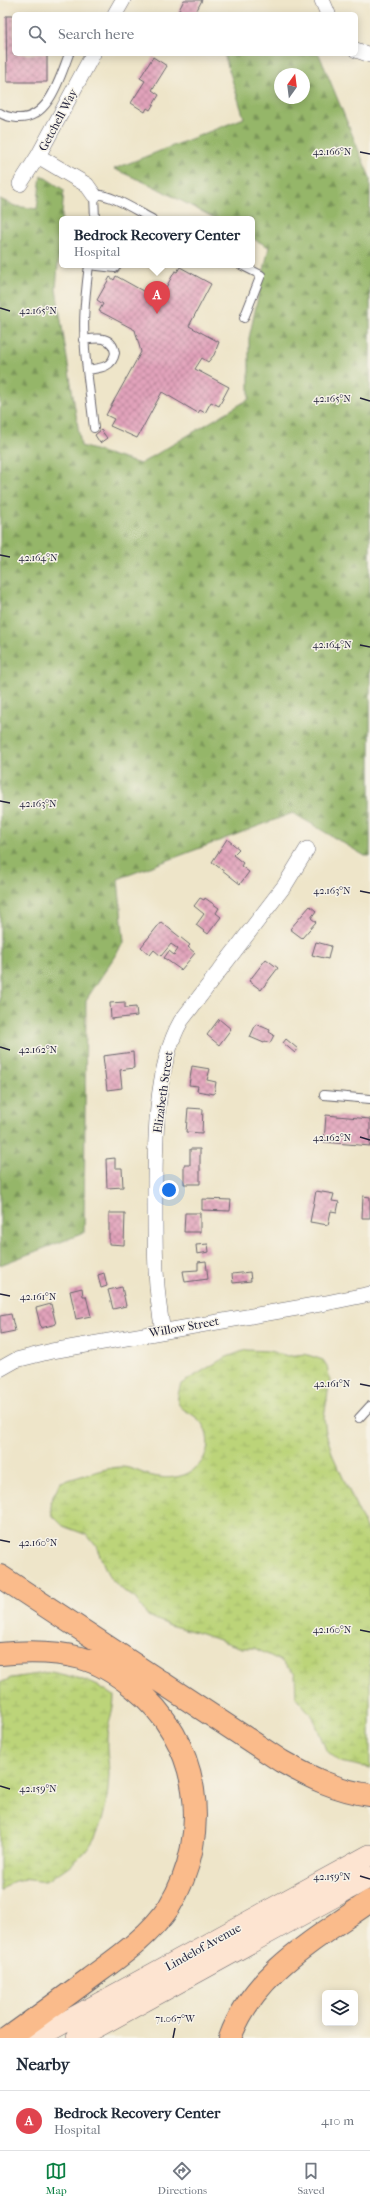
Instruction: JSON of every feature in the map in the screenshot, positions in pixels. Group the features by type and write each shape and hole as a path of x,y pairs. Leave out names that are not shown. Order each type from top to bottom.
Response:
{"highway":[{"path":"0,1576 281,1761 302,1773 334,1787 370,1795"},
{"path":"0,1654 25,1651 48,1652 82,1658 123,1678 142,1694 165,1719 182,1750 192,1781 196,1816 195,1838 187,1869 168,1908 154,1925 105,1967 8,2038"},
{"path":"230,2038 249,2000 267,1978 286,1961 370,1901"}],"main road":[{"name":"Lindelof Avenue","path":"36,2038 370,1855"},
{"name":"Lindelof Avenue","path":"76,2038 370,1877"}],"street":[{"path":"116,12 123,0"},
{"path":"322,0 327,12"},
{"path":"358,51 370,55"},
{"name":"Getchell Way","path":"20,184 38,156 93,56"},
{"path":"38,156 86,185 94,195"},
{"name":"Elizabeth Street","path":"163,1331 156,1286 155,1164 159,1109 171,1043 181,1021 285,885 307,849"},
{"name":"Willow Street","path":"0,1369 26,1356 370,1294"}],"lane":[{"path":"0,112 6,117 25,118 40,110 49,99 68,56"},
{"path":"95,216 94,195 108,196 146,216"},
{"path":"89,268 84,308 83,340 94,428"},
{"path":"244,318 261,275 247,268"},
{"path":"83,340 103,338 108,340 112,343 115,353 112,362 108,365 87,370"},
{"path":"324,1095 370,1099"},
{"path":"359,1418 370,1406"}],"green space":[{"path":"225,56 320,56 370,178 370,856 365,856 293,813 118,879 124,942 86,1000 84,1233 0,1265 0,199 15,206 37,209 41,175 64,190 62,216 59,216 59,252 56,289 81,446 140,464 249,399 249,338 269,247 255,240 255,216 210,216 151,185 114,169 244,118"},
{"path":"246,1350 269,1351 288,1356 305,1354 323,1360 327,1366 330,1380 324,1417 326,1433 333,1456 370,1536 370,1768 340,1762 326,1750 313,1717 296,1697 295,1674 281,1661 254,1648 242,1648 196,1632 169,1625 148,1616 135,1598 124,1591 109,1577 96,1546 87,1535 63,1526 52,1515 50,1502 61,1482 115,1467 125,1467 153,1476 169,1478 185,1475 197,1467 206,1453 208,1440 206,1431 201,1422 178,1404 181,1384 224,1358"},
{"path":"51,1672 92,1683 114,1696 107,1734 109,1774 106,1805 96,1836 84,1853 68,1867 45,1881 15,1881 8,1884 0,1891 0,1683 11,1678"}],"building":[{"path":"184,0 202,0 196,12 178,12"},
{"path":"6,16 12,16 12,56 47,56 47,82 7,82"},
{"path":"153,57 167,66 152,90 159,95 150,110 147,108 145,112 131,103 145,81 140,78"},
{"path":"179,268 182,268 211,284 189,326 219,342 214,355 208,362 202,358 195,369 229,387 219,406 211,402 205,413 200,410 198,413 162,392 137,438 110,426 114,419 106,415 141,352 135,330 99,311 103,304 97,300 110,277 114,280 116,276 159,300 175,271 177,272"},
{"path":"101,430 107,438 100,443 95,435"},
{"path":"227,839 239,849 233,855 243,863 241,866 249,872 240,884 212,862"},
{"path":"200,898 204,900 205,898 219,908 216,913 221,917 208,934 196,925 204,914 194,906"},
{"path":"310,906 316,911 311,918 316,922 302,938 290,929"},
{"path":"161,922 190,945 188,947 195,953 181,970 164,958 169,951 174,955 178,949 171,944 161,956 154,950 150,955 141,947"},
{"path":"316,942 331,946 328,959 312,955"},
{"path":"266,959 278,968 261,990 249,981"},
{"path":"125,1002 125,1008 136,1007 137,1016 111,1019 110,1003"},
{"path":"219,1019 231,1029 219,1045 207,1035"},
{"path":"256,1024 270,1030 269,1032 274,1035 270,1043 265,1041 264,1043 250,1037"},
{"path":"286,1039 298,1049 295,1053 283,1043"},
{"path":"133,1052 134,1068 120,1070 122,1088 107,1090 103,1056"},
{"path":"192,1066 210,1069 207,1080 216,1082 214,1094 197,1091 198,1086 189,1085"},
{"path":"188,1108 203,1109 202,1133 186,1132"},
{"path":"326,1115 370,1119 370,1146 324,1142"},
{"path":"190,1149 200,1149 200,1184 184,1184 184,1165 190,1165"},
{"path":"115,1158 115,1168 122,1168 123,1187 107,1188 106,1159"},
{"path":"316,1191 334,1194 332,1201 339,1202 337,1212 331,1211 328,1225 310,1222"},
{"path":"363,1196 370,1197 370,1218 362,1218"},
{"path":"202,1199 231,1200 230,1211 202,1210"},
{"path":"109,1213 125,1213 124,1245 109,1244"},
{"path":"185,1213 200,1213 200,1232 184,1232"},
{"path":"208,1244 209,1252 197,1254 196,1245"},
{"path":"206,1261 208,1279 185,1282 183,1271 198,1270 198,1262"},
{"path":"250,1272 251,1281 233,1283 232,1274"},
{"path":"104,1273 107,1286 101,1288 98,1275"},
{"path":"122,1287 126,1306 113,1309 108,1290"},
{"path":"82,1288 83,1296 86,1296 91,1316 76,1319 70,1291"},
{"path":"51,1304 56,1324 41,1328 36,1308"},
{"path":"11,1314 15,1331 0,1334 0,1316"}],"place":[{"name":"Bedrock Recovery Center","path":"157,314"}]}
